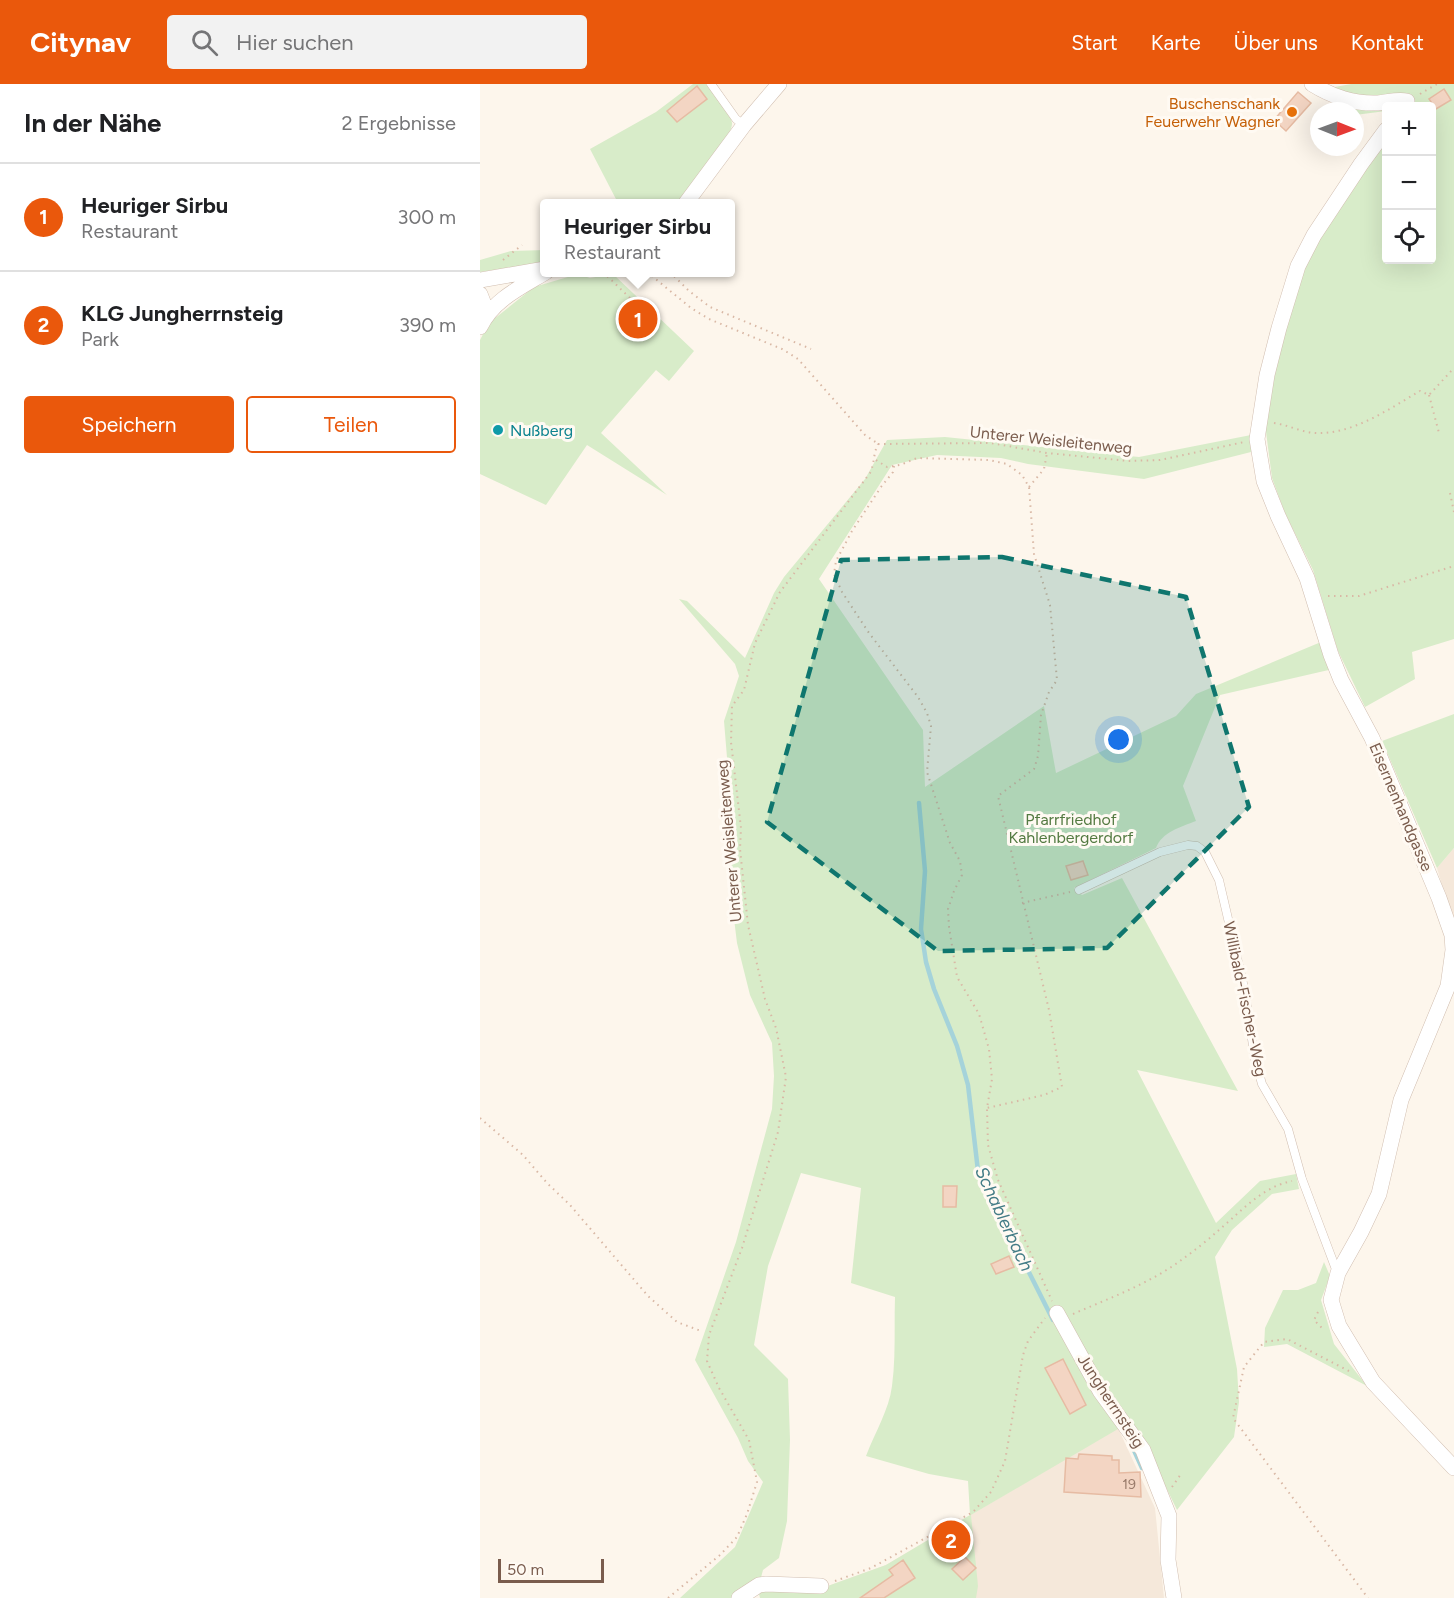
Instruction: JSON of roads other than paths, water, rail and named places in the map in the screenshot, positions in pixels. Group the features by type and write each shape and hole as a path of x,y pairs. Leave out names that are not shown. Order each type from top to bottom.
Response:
{"street":[{"path":"690,199 744,125 779,84"},
{"path":"1312,84 1327,93 1349,101 1382,102"},
{"path":"1385,102 1399,100 1402,102"},
{"name":"Eisernenhandgasse","path":"1382,135 1320,227 1298,266 1279,328 1257,439 1264,481 1271,501 1302,565 1331,655 1341,680 1372,738 1439,898 1452,935 1453,950 1448,986 1401,1100 1378,1194 1338,1274 1331,1300 1339,1326 1373,1382 1454,1468"},
{"path":"488,278 540,272"},
{"path":"482,323 503,299 540,275"},
{"path":"480,294 485,307 482,323"},
{"name":"Jungherrnsteig","path":"1064,1314 1100,1390 1143,1450 1169,1516 1168,1560 1174,1598"},
{"path":"739,1598 759,1585 821,1586"}],"lane":[{"path":"711,84 736,119 744,125"},
{"name":"Willibald-Fischer-Weg","path":"1079,890 1160,852 1188,845 1197,846 1205,852 1219,880 1245,992 1262,1084 1288,1129 1302,1179 1338,1274"}],"waterway":[{"name":"Schablerbach","path":"919,803 925,871 921,929 926,962 934,989 957,1046 968,1085 978,1171 1053,1320"},
{"name":"Schablerbach","path":"1132,1446 1142,1468"}],"place":[{"name":"Buschenschank Feuerwehr Wagner","path":"1292,112"},
{"name":"Heuriger Sirbu","path":"638,319"},
{"name":"Nußberg","path":"498,430"},
{"name":"KLG Jungherrnsteig","path":"951,1540"}],"park label":[{"name":"Pfarrfriedhof Kahlenbergerdorf","path":"1071,828"}]}
